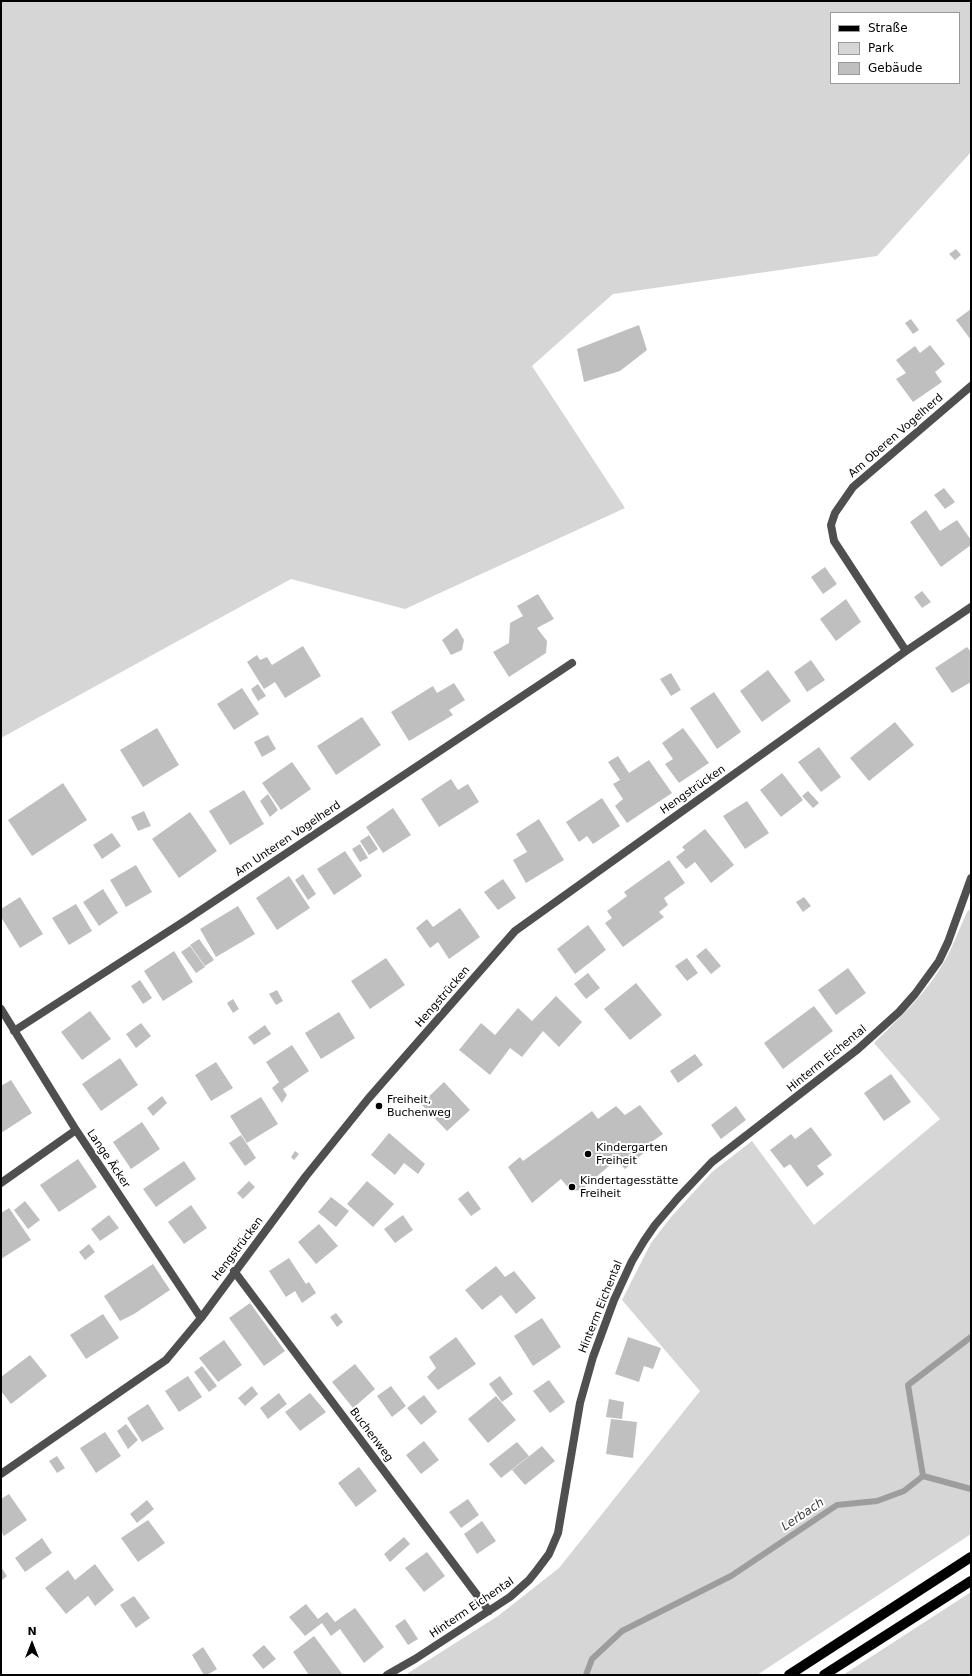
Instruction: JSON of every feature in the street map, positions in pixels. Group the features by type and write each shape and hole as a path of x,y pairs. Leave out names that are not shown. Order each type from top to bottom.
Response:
{"main road":[{"path":"789,1675 971,1557"},
{"path":"824,1675 971,1581"}],"street":[{"name":"Am Oberen Vogelherd","path":"906,651 834,541 831,525 834,513 853,487 971,386"},
{"name":"Hengstrücken","path":"1,1474 166,1360 201,1318 234,1271 306,1176 368,1100 514,931 906,651 971,607"},
{"name":"Am Unteren Vogelherd","path":"14,1031 186,920 572,663"},
{"name":"Hinterm Eichental","path":"387,1675 490,1611 510,1597 538,1570 554,1544 562,1512 580,1403 587,1376 614,1300 632,1261 644,1241 674,1203 700,1173 712,1162 749,1135 858,1049 899,1012 915,994 939,961 948,942 971,878"},
{"name":"Lange Äcker","path":"1,1009 76,1130 201,1318"},
{"path":"1,1183 76,1130"},
{"name":"Buchenweg","path":"234,1271 490,1611"}],"green space":[{"path":"1,1 971,1 971,152 877,256 613,294 532,366 625,508 405,609 291,579 1,738"},
{"path":"971,908 971,1534 757,1675 405,1675 498,1616 559,1568 700,1391 622,1300 651,1243 671,1217 712,1172 752,1141 814,1225 940,1119 874,1043 912,1005 937,974 953,944 967,912"},
{"path":"971,1592 971,1675 843,1675"}],"building":[{"path":"956,249 961,255 955,260 949,254"},
{"path":"971,309 971,340 956,320"},
{"path":"911,319 919,330 913,334 905,323"},
{"path":"639,325 647,350 620,371 584,382 577,349"},
{"path":"930,345 945,364 935,372 942,382 913,402 896,379 906,373 896,360 915,346 920,353"},
{"path":"944,488 955,502 945,509 934,495"},
{"path":"926,510 940,531 957,520 971,540 971,545 941,567 910,522"},
{"path":"825,567 837,584 823,594 811,577"},
{"path":"922,591 931,602 922,608 914,597"},
{"path":"538,594 554,619 537,628 547,641 546,653 509,677 493,652 509,643 510,623 523,616 517,606"},
{"path":"846,599 861,622 836,641 820,619"},
{"path":"457,628 464,640 462,650 451,655 442,640"},
{"path":"303,646 321,676 285,698 275,682 264,689 247,662 257,655 260,660 267,657 272,665"},
{"path":"967,647 971,652 971,682 952,693 935,668"},
{"path":"811,660 825,680 807,692 794,672"},
{"path":"768,670 791,701 762,722 740,691"},
{"path":"671,673 681,690 671,696 660,679"},
{"path":"454,683 465,700 449,710 453,715 409,741 391,712 433,686 437,693"},
{"path":"258,684 266,696 258,701 251,689"},
{"path":"242,688 259,714 234,730 217,704"},
{"path":"714,692 741,732 717,749 690,708"},
{"path":"362,717 381,745 336,775 317,746"},
{"path":"895,722 914,745 869,781 850,758"},
{"path":"157,728 179,765 143,787 120,750"},
{"path":"683,728 709,763 679,783 665,764 673,759 662,743"},
{"path":"268,735 276,749 262,757 254,742"},
{"path":"819,747 841,777 821,792 798,762"},
{"path":"618,756 629,773 649,760 672,793 627,823 615,806 623,799 613,784 620,780 608,762"},
{"path":"292,762 311,789 281,810 262,783"},
{"path":"782,773 803,800 781,817 760,790"},
{"path":"451,779 458,790 468,784 479,802 439,827 421,799"},
{"path":"63,783 87,820 32,856 8,820"},
{"path":"244,790 264,824 230,845 209,811"},
{"path":"808,791 819,803 813,808 802,796"},
{"path":"268,794 278,810 270,817 260,801"},
{"path":"602,798 620,826 593,844 587,836 579,842 566,822"},
{"path":"747,801 769,833 745,849 723,816"},
{"path":"393,808 411,835 383,853 366,827"},
{"path":"144,811 151,826 138,831 131,817"},
{"path":"190,812 217,851 179,878 152,839"},
{"path":"539,819 564,860 526,883 513,860 527,852 516,834"},
{"path":"705,829 734,865 711,883 695,862 686,869 676,857 685,850 682,847"},
{"path":"112,833 121,846 102,859 93,845"},
{"path":"369,835 378,849 369,855 360,841"},
{"path":"360,844 368,858 360,862 352,849"},
{"path":"345,851 362,876 334,895 317,869"},
{"path":"669,860 685,883 664,898 668,905 659,912 664,917 623,947 605,923 612,918 607,911 627,896 624,892"},
{"path":"136,865 152,892 126,907 110,880"},
{"path":"303,874 316,894 308,900 295,880"},
{"path":"289,876 310,908 277,930 256,898"},
{"path":"503,879 516,898 498,910 484,892"},
{"path":"103,889 118,913 99,926 83,902"},
{"path":"20,897 43,934 20,948 1,917 1,909"},
{"path":"804,897 811,906 803,912 796,902"},
{"path":"76,904 92,931 69,945 52,918"},
{"path":"238,906 255,934 216,957 200,929"},
{"path":"460,908 480,937 449,959 438,942 430,948 416,928 427,919 433,927"},
{"path":"588,925 606,950 575,974 557,949"},
{"path":"199,939 214,960 205,966 190,945"},
{"path":"190,946 205,967 196,973 181,952"},
{"path":"706,948 721,966 711,974 696,956"},
{"path":"174,951 193,982 163,1001 144,971"},
{"path":"386,958 405,985 370,1009 351,981"},
{"path":"687,958 698,973 687,981 675,966"},
{"path":"848,968 866,993 836,1015 818,990"},
{"path":"588,973 600,988 586,999 574,984"},
{"path":"140,980 152,998 143,1004 131,986"},
{"path":"636,983 662,1015 630,1040 604,1009"},
{"path":"277,990 283,1001 276,1005 269,994"},
{"path":"556,996 582,1022 559,1047 543,1031 522,1057 510,1048 490,1075 459,1050 481,1023 495,1035 518,1008 532,1021"},
{"path":"233,999 239,1009 233,1013 227,1003"},
{"path":"814,1006 833,1031 783,1069 764,1043"},
{"path":"90,1011 111,1039 82,1060 61,1032"},
{"path":"339,1012 355,1038 321,1059 305,1033"},
{"path":"141,1023 151,1036 136,1048 126,1034"},
{"path":"265,1025 271,1034 254,1045 248,1037"},
{"path":"292,1045 309,1071 283,1089 287,1095 282,1103 272,1088 279,1082 266,1062"},
{"path":"695,1054 703,1065 678,1083 670,1071"},
{"path":"120,1058 138,1085 101,1111 82,1084"},
{"path":"216,1062 233,1088 211,1101 195,1075"},
{"path":"891,1074 911,1102 884,1121 864,1093"},
{"path":"11,1080 32,1113 1,1133 1,1086"},
{"path":"444,1082 470,1110 447,1131 421,1104"},
{"path":"162,1096 167,1103 153,1116 147,1108"},
{"path":"261,1097 278,1124 247,1143 230,1116"},
{"name":"Kindergarten Freiheit","path":"640,1105 663,1134 644,1147 647,1150 625,1169 616,1160 581,1190 571,1191 561,1179 532,1203 508,1167 520,1157 523,1161 592,1111 598,1119 616,1106 625,1115"},
{"path":"736,1106 746,1120 721,1139 711,1125"},
{"path":"142,1122 160,1149 131,1169 113,1142"},
{"path":"811,1127 832,1155 817,1166 824,1174 807,1187 790,1164 784,1168 770,1150 791,1134 795,1139"},
{"path":"389,1133 425,1164 418,1174 404,1163 395,1175 371,1155"},
{"path":"241,1135 256,1158 245,1166 229,1143"},
{"path":"295,1151 299,1154 294,1160 291,1157"},
{"path":"78,1159 97,1187 59,1212 40,1185"},
{"path":"184,1161 196,1179 156,1207 143,1189"},
{"path":"249,1181 255,1187 243,1199 237,1193"},
{"path":"367,1181 394,1204 373,1227 347,1204"},
{"path":"468,1191 481,1209 471,1216 458,1199"},
{"path":"331,1197 349,1211 336,1227 318,1212"},
{"path":"25,1201 40,1220 28,1229 14,1210"},
{"path":"191,1205 207,1228 184,1244 168,1222"},
{"path":"9,1208 31,1240 1,1259 1,1213"},
{"path":"109,1215 119,1228 100,1241 91,1229"},
{"path":"403,1215 413,1230 395,1243 384,1229"},
{"path":"319,1224 338,1246 316,1264 298,1242"},
{"path":"89,1244 95,1252 85,1260 79,1252"},
{"path":"289,1258 306,1284 309,1282 316,1293 302,1303 295,1291 286,1297 269,1271"},
{"path":"153,1264 170,1290 134,1314 120,1321 104,1296"},
{"path":"496,1266 505,1277 514,1271 536,1298 516,1314 501,1295 482,1310 465,1290"},
{"path":"250,1303 285,1351 264,1366 229,1318"},
{"path":"336,1313 343,1322 337,1327 330,1317"},
{"path":"103,1314 119,1338 86,1359 70,1335"},
{"path":"542,1318 561,1347 533,1366 514,1336"},
{"path":"456,1337 476,1364 438,1390 427,1377 436,1368 429,1357"},
{"path":"628,1337 661,1348 653,1369 644,1366 639,1382 615,1374"},
{"path":"224,1340 242,1365 218,1382 199,1358"},
{"path":"30,1355 47,1376 11,1404 1,1391 1,1377"},
{"path":"355,1364 375,1389 353,1408 332,1382"},
{"path":"202,1366 217,1386 209,1392 194,1372"},
{"path":"188,1376 202,1397 179,1412 165,1391"},
{"path":"500,1376 513,1394 502,1402 489,1384"},
{"path":"549,1380 565,1402 550,1413 533,1391"},
{"path":"252,1386 258,1394 245,1406 238,1398"},
{"path":"391,1386 406,1406 392,1417 377,1396"},
{"path":"279,1393 287,1404 268,1419 260,1408"},
{"path":"310,1393 326,1412 300,1431 285,1412"},
{"path":"424,1395 437,1412 421,1425 407,1408"},
{"path":"496,1396 516,1420 488,1443 468,1419"},
{"path":"609,1399 624,1402 622,1419 606,1417"},
{"path":"148,1404 164,1429 142,1442 127,1418"},
{"path":"611,1419 637,1422 633,1458 606,1454"},
{"path":"126,1424 138,1440 128,1449 117,1431"},
{"path":"105,1432 121,1456 96,1473 80,1448"},
{"path":"424,1441 439,1460 421,1474 406,1455"},
{"path":"517,1442 529,1456 501,1478 489,1464"},
{"path":"542,1446 555,1461 525,1485 512,1470"},
{"path":"57,1456 65,1468 57,1473 49,1461"},
{"path":"359,1467 377,1491 356,1507 338,1483"},
{"path":"9,1494 27,1520 4,1536 1,1531 1,1499"},
{"path":"468,1499 479,1515 461,1528 449,1512"},
{"path":"147,1500 154,1509 137,1523 130,1514"},
{"path":"148,1520 165,1543 138,1562 121,1538"},
{"path":"482,1521 496,1541 477,1554 464,1534"},
{"path":"404,1537 410,1544 390,1562 384,1554"},
{"path":"42,1538 52,1553 25,1572 15,1558"},
{"path":"427,1552 445,1576 424,1592 405,1568"},
{"path":"95,1564 114,1590 95,1606 88,1596 66,1614 45,1588 68,1570 75,1580"},
{"path":"1,1567 7,1576 1,1581"},
{"path":"134,1596 150,1618 136,1628 120,1605"},
{"path":"306,1604 318,1619 327,1612 335,1622 355,1608 384,1647 364,1663 340,1629 331,1636 322,1623 305,1636 289,1617"},
{"path":"405,1619 418,1639 408,1645 395,1626"},
{"path":"314,1636 343,1675 309,1675 293,1652"},
{"path":"264,1645 276,1659 263,1669 252,1655"},
{"path":"203,1647 217,1669 207,1675 204,1675 192,1655"}],"waterway":[{"name":"Lerbach","path":"586,1675 592,1659 622,1631 731,1576 837,1505 877,1501 904,1491 923,1476 908,1385 971,1337"},
{"path":"923,1476 971,1489"}],"place":[{"name":"Freiheit, Buchenweg","path":"379,1106"},
{"name":"Kindergarten Freiheit","path":"588,1154"},
{"name":"Kindertagesstätte Freiheit","path":"572,1187"}]}
